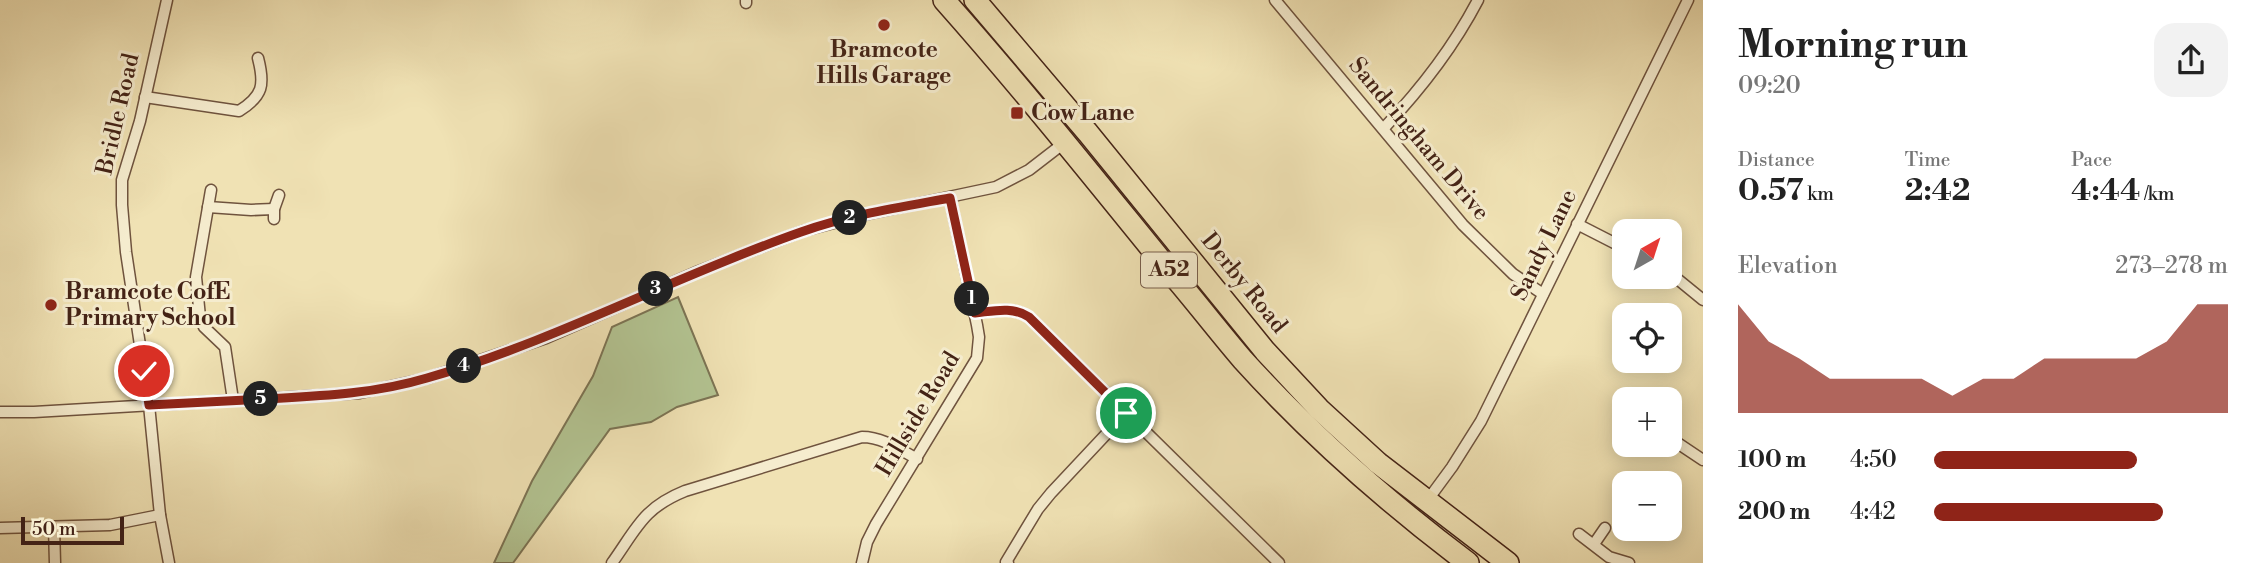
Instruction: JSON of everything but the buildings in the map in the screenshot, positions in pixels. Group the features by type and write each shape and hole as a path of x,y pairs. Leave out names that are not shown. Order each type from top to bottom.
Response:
{"highway":[{"name":"A52","path":"944,0 1243,359 1300,419 1392,504 1468,563"},
{"name":"Derby Road","path":"975,0 1085,129 1265,351 1319,409 1378,463 1508,563"}],"street":[{"name":"Bridle Road","path":"167,0 145,97 122,180 122,205 149,405 160,515 169,563"},
{"name":"Sandringham Drive","path":"1275,0 1463,225 1513,274 1543,294"},
{"path":"1384,128 1424,81 1478,0"},
{"name":"Sandy Lane","path":"1427,501 1481,421 1688,0"},
{"path":"145,97 239,111 250,104 261,88 263,75 258,58"},
{"path":"0,412 360,393 428,378 545,338 699,271 803,231 996,187 1029,170 1063,143"},
{"path":"211,190 196,277 200,317 204,327 225,347 233,400"},
{"path":"208,207 274,214 279,195"},
{"name":"Hillside Road","path":"862,563 867,542 876,524 977,358 979,337 975,313 950,198"},
{"path":"1577,224 1612,242"},
{"path":"1682,282 1703,300"},
{"path":"975,313 1008,309 1029,317 1279,563"},
{"path":"1008,563 1006,562 1038,509 1126,413"},
{"path":"612,563 647,513 664,500 685,491 862,437 886,442 917,459"},
{"path":"1682,446 1703,460"},
{"path":"0,528 110,525 160,515"},
{"path":"54,527 55,563"},
{"path":"1594,544 1605,528"},
{"path":"1579,534 1609,557 1629,563"}],"green space":[{"path":"678,297 718,395 677,407 651,422 610,429 513,563 494,563 532,481 593,376 612,327"}],"place":[{"name":"Bramcote Hills Garage","path":"884,25"},
{"name":"Cow Lane","path":"1017,113"},
{"name":"Bramcote CofE Primary School","path":"51,305"}],"route":[{"path":"144,371 149,405 328,396 387,389 428,378 545,338 699,271 803,231 864,215 950,198 975,313 1008,309 1029,317 1126,413"}]}
